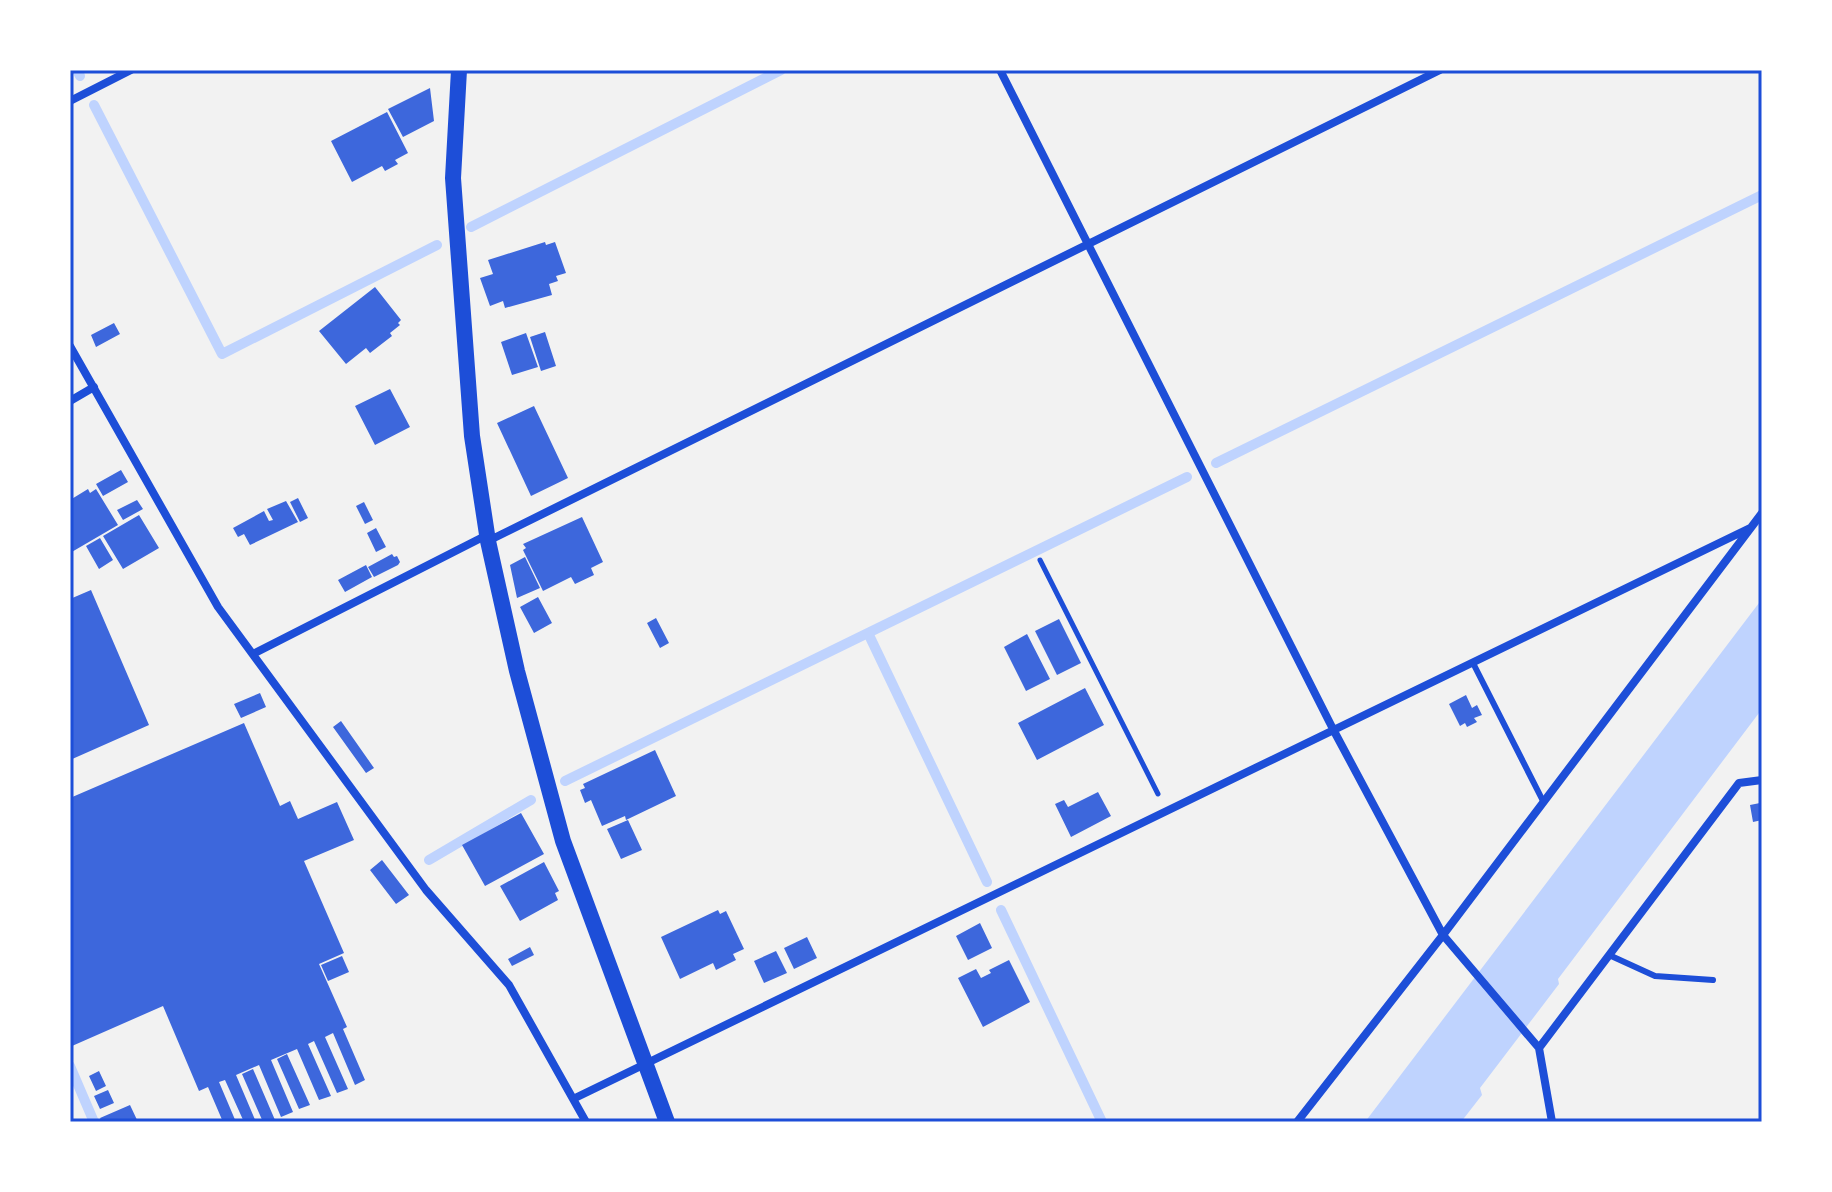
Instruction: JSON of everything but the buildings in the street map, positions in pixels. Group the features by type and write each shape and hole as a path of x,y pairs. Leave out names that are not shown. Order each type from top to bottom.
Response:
{"main road":[{"path":"459,70 453,178 472,436 487,538 517,671 563,841 667,1122"}],"street":[{"path":"70,101 131,70"},
{"path":"1000,70 1334,731 1443,935 1537,1046 1552,1122"},
{"path":"253,654 1440,70"},
{"path":"70,346 218,607 426,890 509,985 586,1122"},
{"path":"70,401 94,387"},
{"path":"1297,1122 1443,935 1762,513"},
{"path":"573,1099 1750,528"},
{"path":"1537,1046 1739,783 1762,780"}],"lane":[{"path":"1473,663 1543,801"},
{"path":"1609,955 1655,976 1713,980"}],"path":[{"path":"1040,560 1167,811"}],"water":[{"path":"1762,599 1762,709 1558,979 1559,984 1480,1088 1482,1095 1461,1122 1365,1122"}],"waterway":[{"path":"77,70 80,76"},
{"path":"471,227 781,70"},
{"path":"94,105 222,354 437,245"},
{"path":"1216,463 1762,195"},
{"path":"565,781 1187,477"},
{"path":"868,633 987,882"},
{"path":"429,860 531,800"},
{"path":"1001,910 1102,1122"},
{"path":"70,1066 94,1122"}]}
